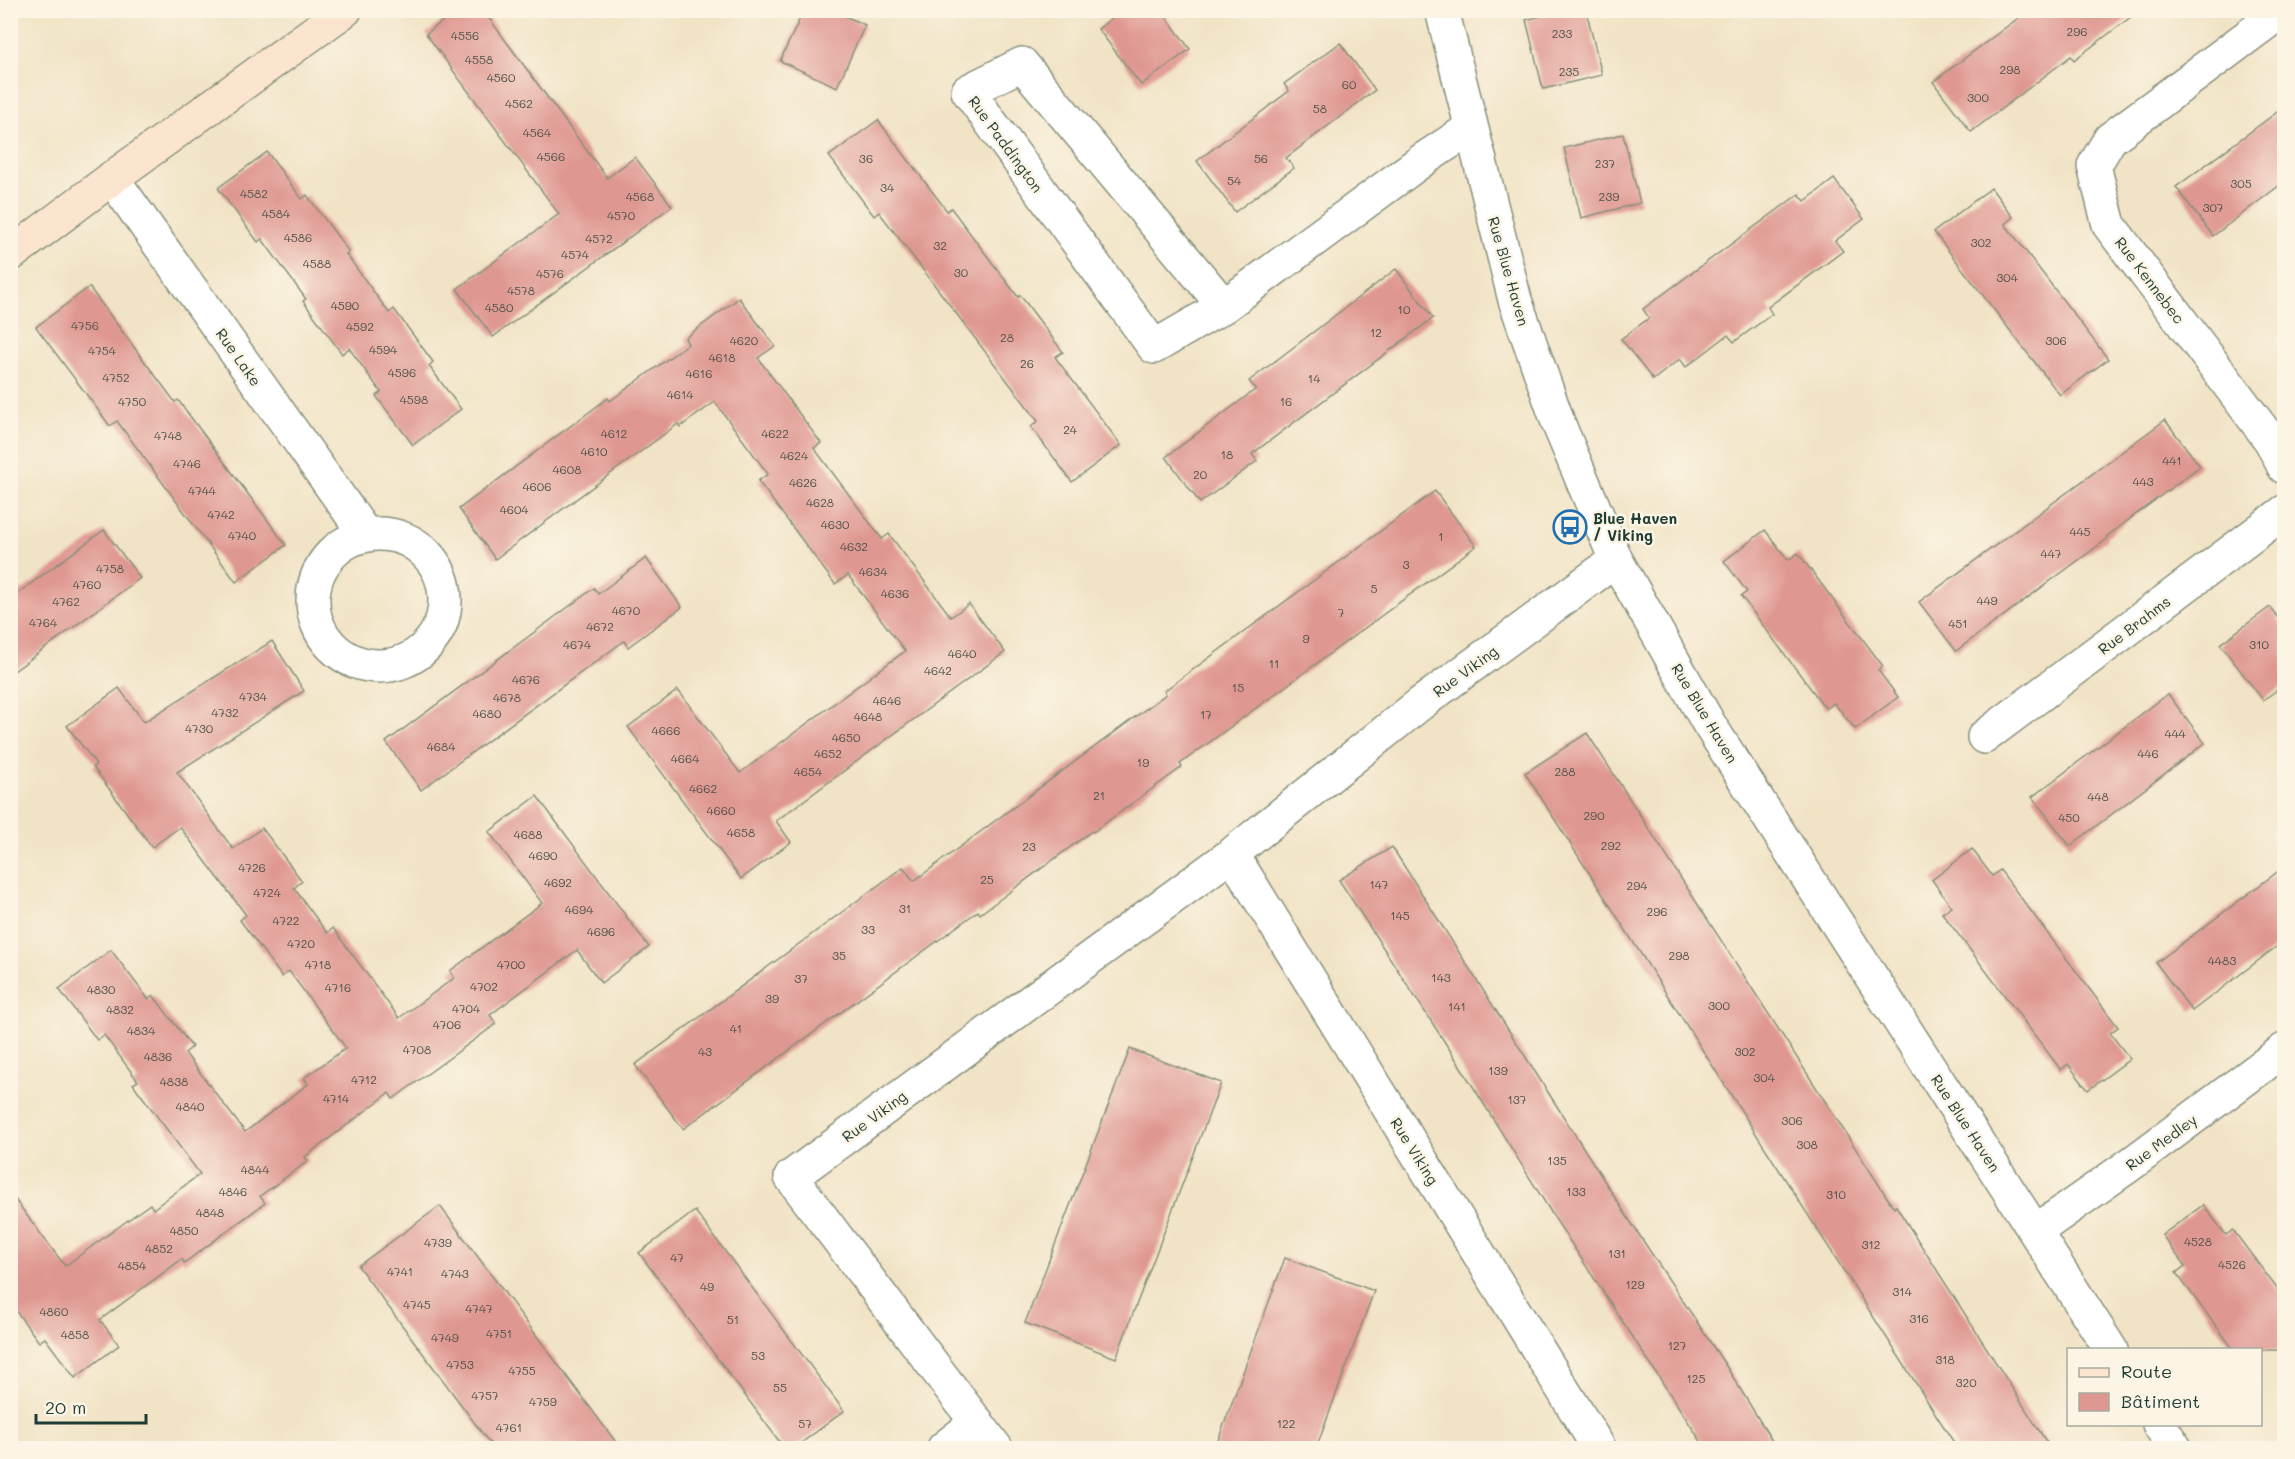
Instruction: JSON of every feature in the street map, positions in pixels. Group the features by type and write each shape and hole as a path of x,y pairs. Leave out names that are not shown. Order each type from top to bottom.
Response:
{"street":[{"path":"10,255 112,178 345,10"},
{"name":"Rue Blue Haven","path":"1442,10 1515,300 1559,425 1616,560 1709,724 2111,1348"},
{"name":"Rue Kennebec","path":"2283,10 2110,139 2094,166 2109,225 2271,441 2284,467"},
{"name":"Rue Paddington","path":"1224,306 1022,64 968,92 1154,347 1224,306 1424,159 1471,128"},
{"name":"Rue Lake","path":"112,178 366,535"},
{"name":"Rue Brahms","path":"1984,738 2284,512"},
{"path":"387,534 408,541 417,547 425,553 438,570 445,590 445,612 437,632 424,649 406,661 385,667 364,665 343,656 326,642 315,622 312,599 316,578 327,558 344,543 366,535 387,534"},
{"name":"Rue Viking","path":"996,1449 791,1177 1232,854 1420,704 1616,560"},
{"name":"Rue Viking","path":"1232,854 1599,1449"},
{"name":"Rue Medley","path":"2036,1231 2131,1164 2284,1050"},
{"path":"944,1449 977,1422"},
{"path":"2160,1426 2175,1449"}],"building":[{"path":"457,10 483,10 607,178 635,157 672,206 493,337 457,289 559,214 426,34"},
{"path":"804,10 831,10 865,25 837,87 780,61"},
{"path":"1122,10 1161,10 1190,49 1141,85 1098,29"},
{"path":"1563,10 1586,10 1602,75 1543,89 1526,20"},
{"path":"2029,10 2140,10 2074,60 2071,56 1971,132 1933,82"},
{"path":"1340,43 1375,90 1286,158 1294,168 1235,212 1197,161 1289,91 1284,84"},
{"path":"2284,107 2284,182 2213,236 2176,187"},
{"path":"878,120 947,211 951,208 1063,352 1055,357 1121,445 1072,482 1031,427 1038,421 879,212 874,216 829,156"},
{"path":"1623,134 1640,203 1581,218 1564,148"},
{"path":"267,152 302,199 307,195 349,252 346,254 389,313 394,309 433,362 429,366 461,409 413,445 376,396 381,392 349,348 342,354 303,301 306,299 262,239 258,242 218,188"},
{"path":"1834,179 1864,219 1835,241 1843,251 1768,307 1772,314 1734,342 1728,335 1686,367 1680,359 1653,380 1621,339 1649,318 1643,309 1799,194 1805,201"},
{"path":"1991,188 2013,217 2005,224 2108,359 2060,395 1934,232"},
{"path":"1396,269 1433,318 1252,454 1257,461 1200,503 1166,457 1256,389 1249,381"},
{"path":"89,287 175,402 178,400 286,545 236,582 117,421 110,426 36,327"},
{"path":"739,298 775,346 758,358 821,443 814,448 882,539 889,534 951,617 969,604 1005,652 776,821 791,842 741,879 628,727 678,690 740,773 905,651 848,575 835,584 758,481 768,474 715,402 680,427 678,424 495,559 459,509 608,398 610,401 688,344 685,338"},
{"path":"2165,420 2200,466 2106,537 2107,539 1956,651 1919,602"},
{"path":"1435,491 1476,546 1180,764 1182,767 980,914 978,911 683,1129 635,1065 903,867 914,881 1166,694 1164,691"},
{"path":"104,530 140,578 10,674 10,599"},
{"path":"1765,530 1788,560 1798,553 1883,666 1878,670 1898,697 1855,729 1834,703 1826,709 1741,596 1747,592 1724,561"},
{"path":"646,558 682,607 628,647 624,641 421,790 386,742 594,588 598,594"},
{"path":"2270,607 2284,626 2284,685 2263,700 2220,644"},
{"path":"272,641 304,691 177,772 233,849 262,828 302,881 294,888 327,933 333,928 399,1018 454,978 450,971 542,903 489,832 537,796 649,947 601,983 577,950 490,1015 496,1024 393,1099 389,1093 305,1157 308,1161 260,1196 265,1203 184,1263 182,1259 100,1320 119,1345 75,1378 45,1338 39,1342 10,1303 10,1193 65,1266 150,1204 153,1209 200,1174 133,1084 138,1081 104,1035 97,1040 59,989 111,950 148,999 153,995 192,1047 185,1053 245,1132 308,1084 304,1078 346,1048 289,971 282,977 240,920 246,915 180,827 152,847 93,767 96,764 67,726 119,688 144,722"},
{"path":"2168,694 2205,743 2070,846 2032,797"},
{"path":"1587,733 1894,1208 1896,1206 2051,1449 1958,1449 1525,773"},
{"path":"1392,847 1628,1218 1728,1369 1777,1449 1706,1449 1554,1217 1459,1064 1339,880"},
{"path":"1972,849 1992,876 2000,870 2118,1027 2110,1033 2130,1059 2088,1090 2068,1064 2061,1070 1942,913 1952,907 1932,880"},
{"path":"2284,867 2284,941 2192,1011 2156,963"},
{"path":"1130,1049 1221,1083 1116,1358 1025,1323"},
{"path":"2203,1205 2226,1235 2233,1230 2284,1298 2284,1350 2232,1348 2176,1273 2185,1266 2162,1235"},
{"path":"440,1206 621,1449 494,1449 358,1266"},
{"path":"695,1211 844,1411 793,1449 785,1449 639,1253"},
{"path":"1285,1258 1374,1291 1316,1449 1215,1449"}],"place":[{"name":"Blue Haven / Viking","path":"1570,527"}]}
